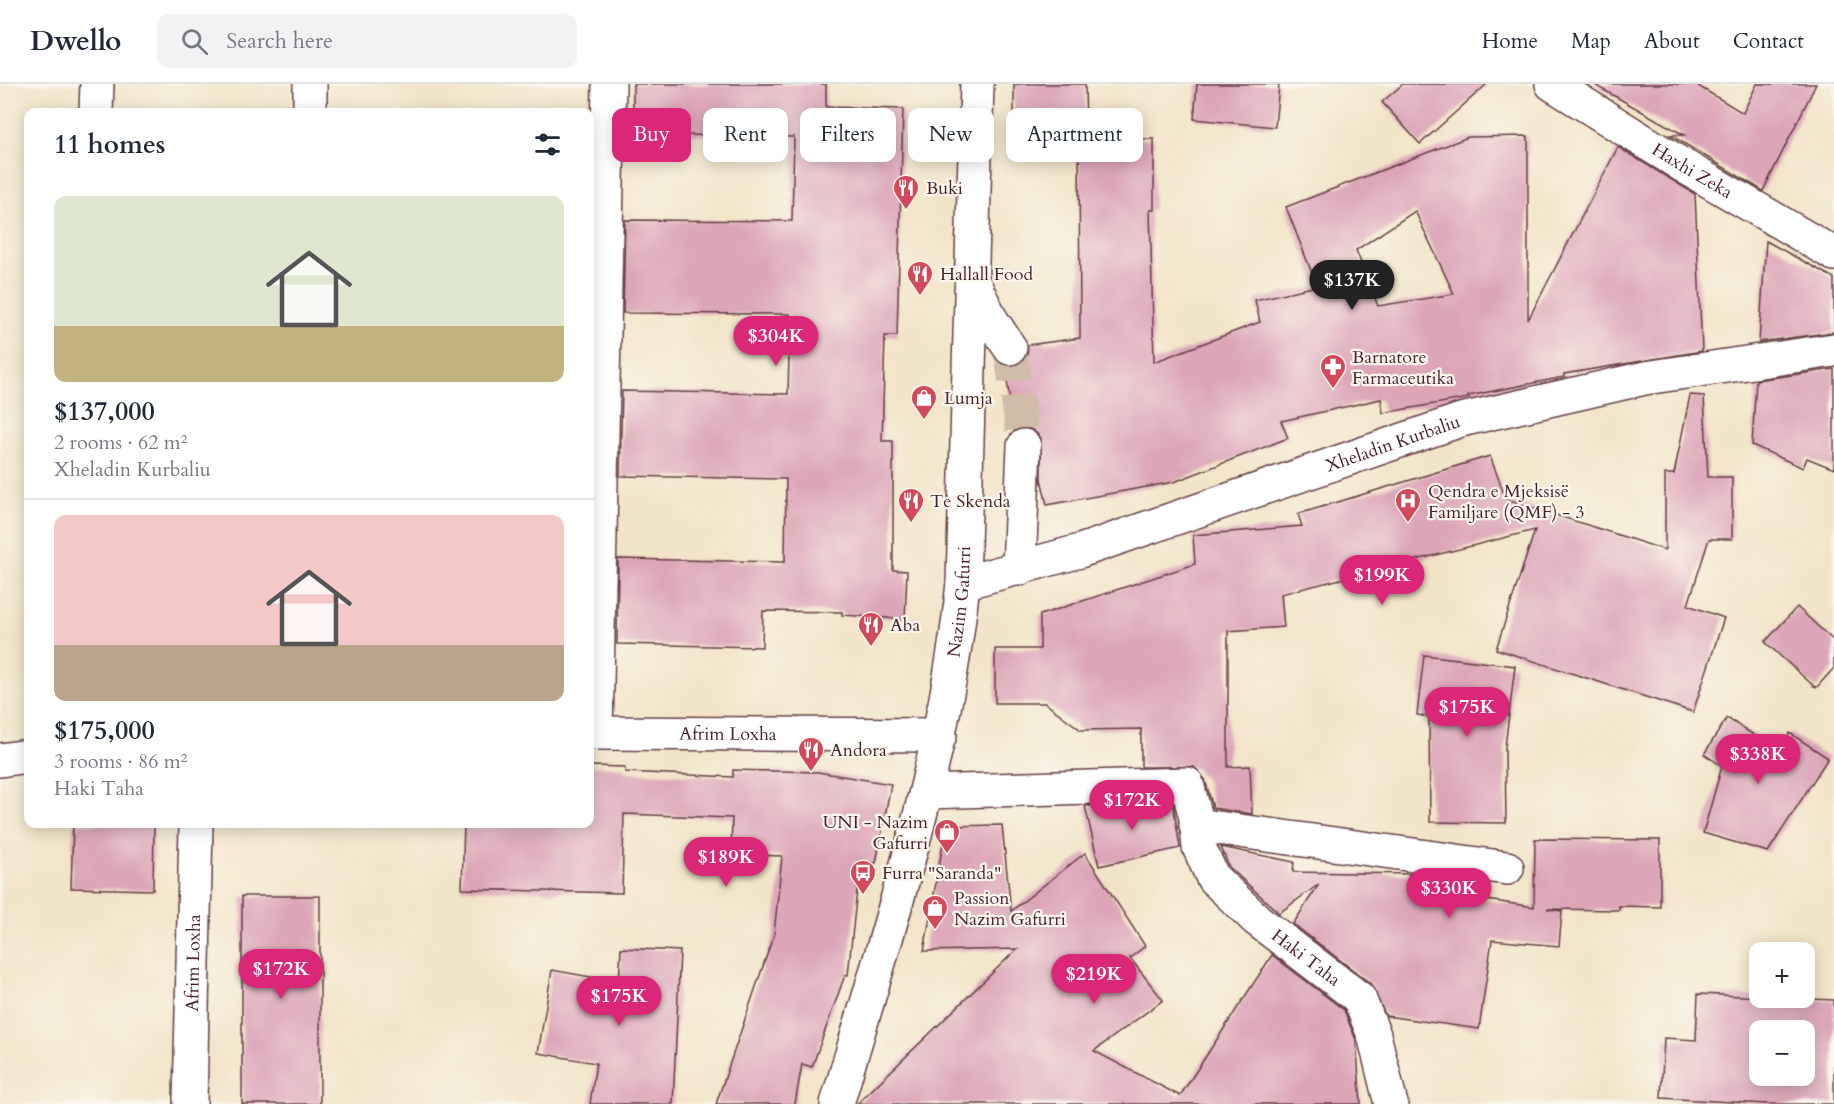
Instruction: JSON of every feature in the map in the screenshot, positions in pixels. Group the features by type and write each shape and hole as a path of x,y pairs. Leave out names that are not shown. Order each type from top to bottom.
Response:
{"street":[{"path":"96,108 97,84"},
{"path":"310,84 310,108"},
{"path":"594,644 599,201 609,84"},
{"name":"Nazim Gafurri","path":"839,1103 926,792 940,735 957,639 963,583 977,84"},
{"name":"Haxhi Zeka","path":"1552,84 1682,165 1834,254"},
{"path":"973,280 992,319 1010,348"},
{"name":"Xheladin Kurbaliu","path":"963,583 1080,551 1461,420 1645,378 1834,350"},
{"path":"1019,569 1024,446"},
{"name":"Afrim Loxha","path":"594,733 940,735"},
{"path":"0,760 24,757"},
{"name":"Haki Taha","path":"926,792 1187,784 1199,847 1213,878 1257,920 1359,998 1374,1035 1392,1104"},
{"path":"1196,825 1507,868"},
{"name":"Afrim Loxha","path":"190,1104 196,828"}],"building":[{"path":"633,84 826,84 826,107 864,108 800,108 800,162 896,162 896,109 903,109 897,336 885,336 882,441 893,441 893,570 907,571 905,619 842,615 842,612 763,611 762,647 617,644 618,559 785,562 786,479 620,476 622,391 788,394 790,314 623,313 625,220 792,221 794,137 788,137 788,108 703,108 703,135 691,135 691,108 633,108"},
{"path":"1014,84 1085,84 1085,108 1014,108"},
{"path":"1197,84 1279,84 1275,127 1194,119"},
{"path":"1403,84 1487,84 1420,144 1382,102"},
{"path":"1593,84 1695,84 1743,113 1757,84 1816,84 1763,191 1670,135 1684,135"},
{"path":"1528,136 1528,320 1618,147 1695,194 1702,351 1564,374 1564,377 1468,396 1469,398 1383,413 1381,399 1281,421 1288,438 1174,482 1047,505 1041,479 1041,438 1034,431 1025,427 1014,430 1005,366 1021,363 1027,356 1028,345 1080,338 1079,162 1143,162 1143,139 1154,139 1154,210 1150,210 1154,362 1260,322 1255,300 1317,286 1286,207 1468,137","holes":["1415,211 1454,294 1378,306 1356,250"]},
{"path":"1766,241 1834,278 1834,332 1759,342"},
{"path":"1834,369 1834,469 1807,458 1803,468 1752,445 1756,380"},
{"path":"1690,395 1704,396 1708,477 1732,477 1732,539 1709,539 1688,605 1724,618 1693,712 1496,649 1535,530 1281,594 1284,627 1228,631 1228,767 1250,766 1252,814 1213,808 1205,779 1194,767 1141,767 1141,729 1081,730 1045,703 995,703 995,649 1040,649 1040,615 1195,564 1193,535 1302,526 1298,514 1490,456 1506,499 1665,550 1665,474 1674,474"},
{"path":"1797,607 1834,641 1834,668 1816,688 1765,642"},
{"path":"1424,655 1515,666 1505,747 1506,823 1430,822 1429,717 1417,715"},
{"path":"1727,718 1779,751 1790,733 1828,758 1768,852 1703,833 1722,766 1704,754"},
{"path":"594,766 625,767 625,772 733,777 733,770 818,772 891,784 876,863 860,861 848,975 845,975 812,1067 802,1064 795,1104 716,1104 774,934 782,856 731,854 732,818 624,814 622,893 462,889 464,828 594,828"},
{"path":"1173,803 1180,848 1099,866 1085,806"},
{"path":"1002,825 1011,911 1085,853 1145,946 1130,958 1163,1000 1094,1051 1180,1096 1272,955 1344,1010 1356,1040 1361,1104 857,1104 1017,949 924,951 946,826"},
{"path":"73,828 154,828 153,890 71,888"},
{"path":"1535,839 1660,840 1660,907 1619,906 1619,910 1547,909 1562,911 1559,946 1492,940 1479,1029 1386,1016 1370,983 1293,924 1319,884 1279,913 1229,867 1221,847 1294,862 1293,872 1411,874 1411,889 1534,907"},
{"path":"242,896 320,896 320,1104 242,1104"},
{"path":"621,948 680,951 673,1104 590,1104 596,1063 538,1053 552,970 619,982"},
{"path":"1698,994 1749,996 1749,1008 1815,1008 1815,999 1834,1000 1834,1104 1767,1104 1661,1098 1664,1038 1696,1040"}],"tunnel":[{"path":"1010,348 1024,446"}],"place":[{"name":"Buki","path":"906,211"},
{"name":"Hallall Food","path":"920,297"},
{"name":"Barnatore Farmaceutika","path":"1333,390"},
{"name":"Lumja","path":"924,421"},
{"name":"Te Skenda","path":"911,524"},
{"name":"Qendra e Mjeksisë Familjare (QMF) - 3","path":"1408,524"},
{"name":"Aba","path":"871,648"},
{"name":"Andora","path":"811,773"},
{"name":"UNI - Nazim Gafurri","path":"947,855"},
{"name":"Furra \"Saranda\"","path":"863,896"},
{"name":"Passion Nazim Gafurri","path":"935,931"}]}
